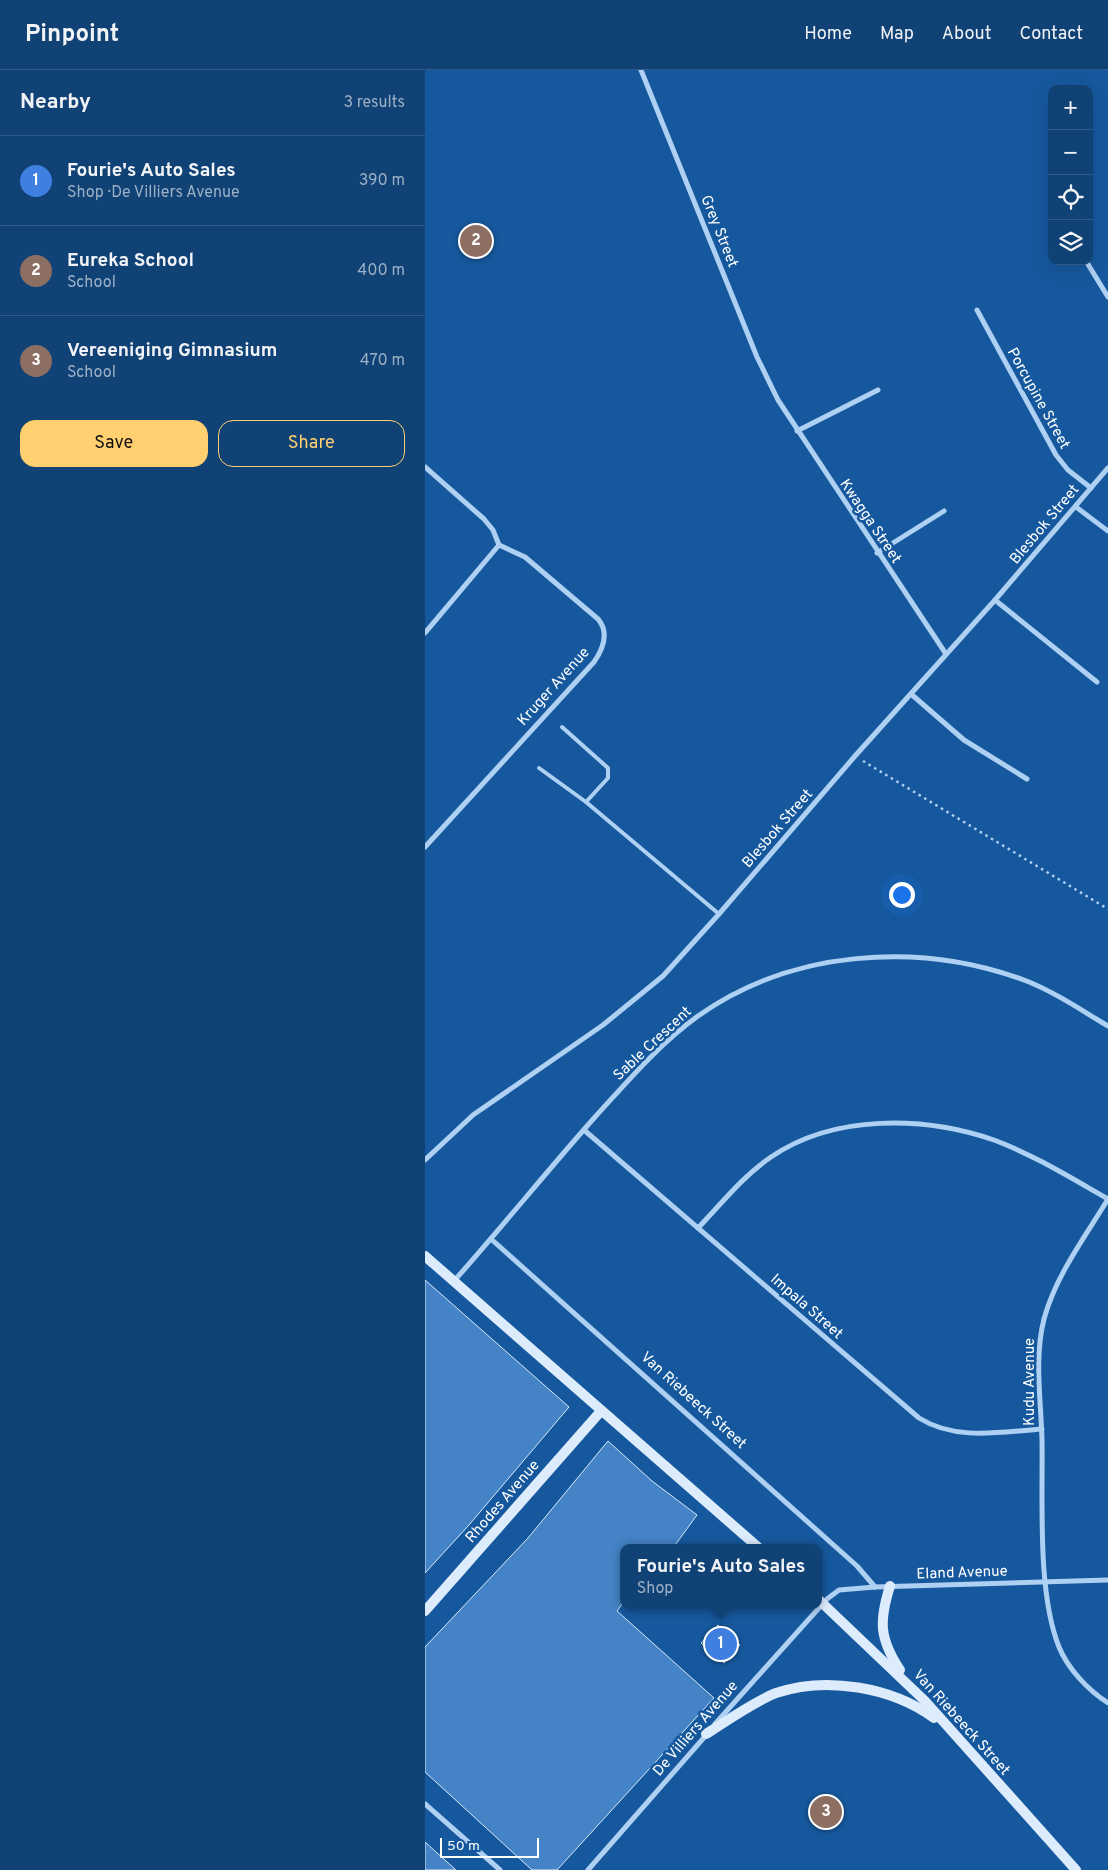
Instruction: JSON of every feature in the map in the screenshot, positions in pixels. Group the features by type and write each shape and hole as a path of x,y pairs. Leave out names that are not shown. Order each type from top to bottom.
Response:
{"street":[{"name":"Grey Street","path":"641,70 757,357 778,400"},
{"path":"1088,265 1108,297"},
{"name":"Porcupine Street","path":"977,310 1056,455 1068,470 1091,488"},
{"path":"797,431 878,390"},
{"name":"Kwagga Street","path":"778,400 946,654"},
{"path":"425,467 484,519 493,530 499,545 425,633"},
{"name":"Blesbok Street","path":"425,1160 461,1124 486,1104 603,1025 650,988 719,914 855,756 995,600 1108,468"},
{"path":"1076,507 1108,532"},
{"path":"877,552 944,511"},
{"name":"Kruger Avenue","path":"425,847 594,662 604,644 605,628 598,619 525,557 499,545"},
{"path":"995,600 1097,682"},
{"path":"911,694 964,740 1027,779"},
{"name":"Sable Crescent","path":"454,1281 584,1130 645,1063 697,1016 727,998 758,984 797,969 827,962 866,957 897,956 927,958 972,965 1005,974 1037,986 1108,1026"},
{"path":"698,1228 758,1168 793,1144 830,1131 873,1124 937,1127 995,1141 1029,1156 1108,1199"},
{"name":"Impala Street","path":"584,1130 908,1409 929,1424 962,1434 1042,1429"},
{"name":"Kudu Avenue","path":"1108,1199 1057,1282 1045,1314 1039,1356 1045,1582 1055,1635 1062,1653 1079,1677 1108,1703"},
{"name":"Van Riebeeck Street","path":"491,1239 857,1566 875,1587"},
{"path":"425,1256 754,1544"},
{"name":"Rhodes Avenue","path":"425,1611 601,1411"},
{"name":"Eland Avenue","path":"822,1600 839,1590 875,1587 1108,1580"},
{"path":"890,1586 881,1618 884,1636 894,1662 916,1693"},
{"name":"Van Riebeeck Street","path":"822,1603 916,1693 955,1734 1076,1870"},
{"name":"De Villiers Avenue","path":"588,1870 813,1609"},
{"path":"706,1734 774,1694 790,1689 823,1686 869,1690 898,1698 918,1707 955,1734"},
{"path":"425,1804 500,1870"}],"lane":[{"path":"562,727 608,768 608,778 586,802"},
{"path":"539,768 586,802 719,914"}],"path":[{"path":"855,756 1108,909"}],"building":[{"path":"425,1280 569,1407 469,1525 425,1573"},
{"path":"608,1441 652,1481 697,1515 676,1544 620,1544 620,1607 617,1611 714,1698 557,1870 532,1870 425,1772 425,1647 528,1538"},
{"path":"718,1625 740,1645 724,1663 701,1643"},
{"path":"425,1842 456,1870 425,1870"}],"place":[{"name":"Eureka School","path":"476,241"},
{"name":"Fourie's Auto Sales","path":"721,1644"},
{"name":"Vereeniging Gimnasium","path":"826,1812"}]}
